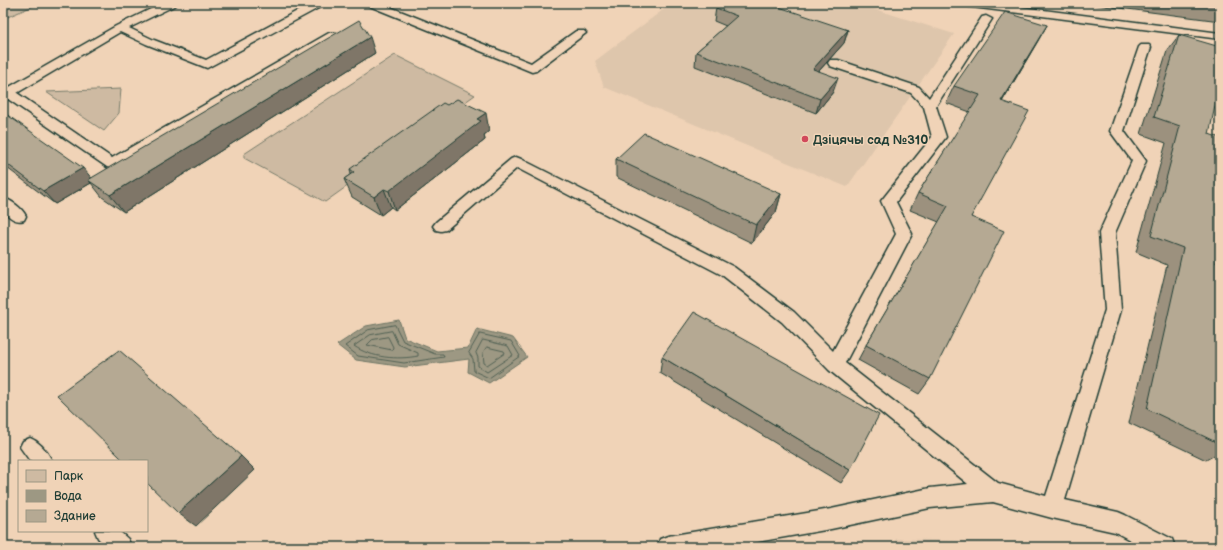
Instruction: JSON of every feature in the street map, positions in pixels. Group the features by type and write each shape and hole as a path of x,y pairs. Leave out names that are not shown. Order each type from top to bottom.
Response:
{"lane":[{"path":"172,3 120,28 6,94 112,164 333,35"},
{"path":"120,28 150,42 207,64 320,3"},
{"path":"371,3 532,68 580,33"},
{"path":"964,3 1220,36"},
{"path":"930,106 986,19"},
{"path":"1052,508 1113,310 1107,234 1139,161 1117,131 1145,47"},
{"path":"834,63 915,90 930,106 939,137 888,201 904,234 835,365"},
{"path":"441,226 516,162 728,271 788,317 835,365 993,492"},
{"path":"3,202 19,216"},
{"path":"668,547 831,519 930,498 993,492 1052,508 1118,522 1164,547"},
{"path":"106,532 120,547"}],"shaded area":[{"name":"Дзіцячы сад №310","path":"672,3 855,3 954,34 847,187 604,87 595,61"},
{"path":"896,539 1044,543 1051,547 893,547"}],"green space":[{"path":"14,3 40,3 3,19 3,8"},
{"path":"395,55 475,95 325,202 244,158 244,154"},
{"path":"121,89 119,113 104,131 46,92"}],"water":[{"path":"399,320 405,338 437,351 468,348 477,329 513,338 527,357 489,383 468,372 469,359 405,367 356,360 337,345 366,326"}],"building":[{"path":"722,3 767,3 848,30 813,69 838,78 820,99 696,52 737,16 716,8"},
{"path":"1005,12 1047,25 1001,101 1029,111 971,217 1004,231 930,379 866,345 948,206 918,193 980,95 954,86"},
{"path":"359,20 370,37 110,195 88,180"},
{"path":"1179,35 1220,47 1220,83 1209,134 1220,138 1220,240 1216,263 1220,265 1220,444 1147,409 1183,248 1151,236 1180,126 1154,117"},
{"path":"457,99 486,113 477,119 481,121 389,191 384,189 374,197 344,179 354,172 350,169 443,103 447,105"},
{"path":"3,112 83,168 43,191 3,161"},
{"path":"644,133 781,194 756,225 616,159"},
{"path":"694,312 879,415 850,470 662,357"},
{"path":"119,350 241,456 178,513 148,484 148,460 123,460 57,395"}],"place":[{"name":"Дзіцячы сад №310","path":"805,139"}]}
